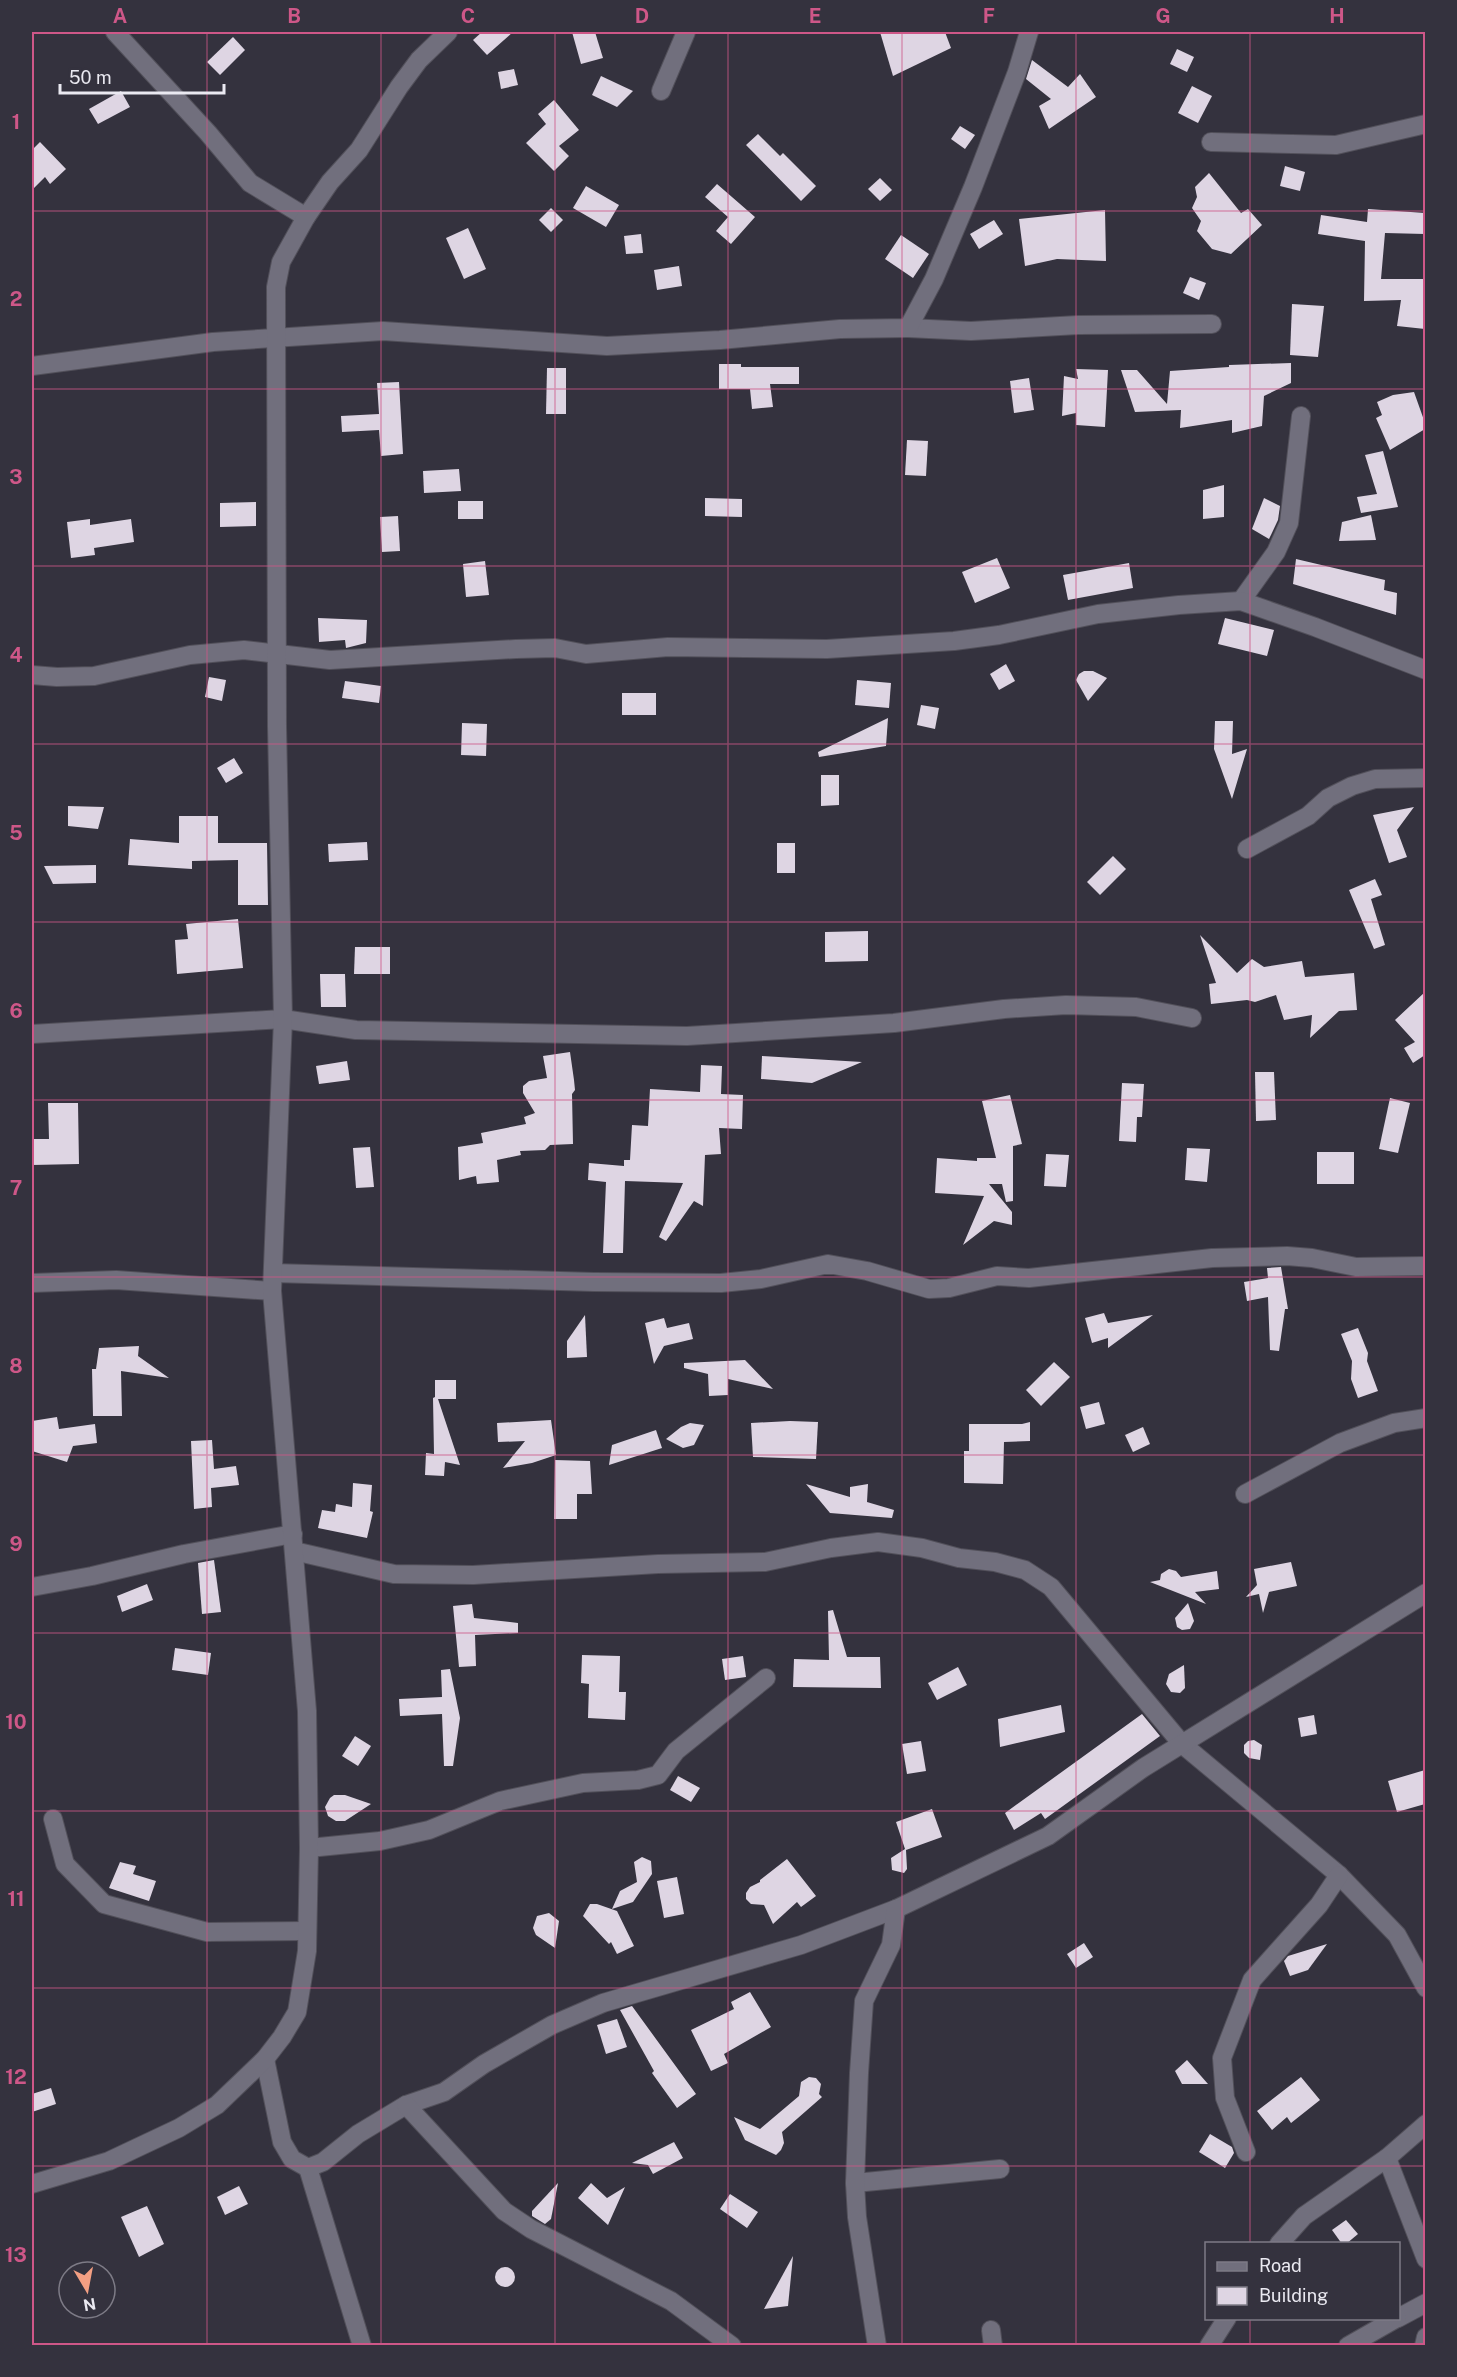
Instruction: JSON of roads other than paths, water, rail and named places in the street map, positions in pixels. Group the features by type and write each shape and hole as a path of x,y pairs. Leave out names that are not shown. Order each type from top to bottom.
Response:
{"street":[{"path":"115,32 208,133 250,183 306,217"},
{"path":"32,2184 109,2162 178,2128 217,2105 266,2059 297,2012 307,1952 309,1848 307,1711 272,1282 283,1019 277,726 276,287 281,262 306,217 330,182 359,150 419,60 448,32"},
{"path":"661,91 686,32"},
{"path":"908,328 934,279 973,187 1017,72 1029,32"},
{"path":"1211,142 1336,145 1425,124"},
{"path":"32,366 213,342 277,336 383,331 607,346 720,340 840,329 908,328 971,331 1078,325 1212,324"},
{"path":"1241,601 1276,552 1289,523 1301,416"},
{"path":"32,675 94,676 190,655 244,650 330,660 555,648 586,654 668,647 828,650 954,641 999,635 1098,614 1241,601 1316,627 1425,670"},
{"path":"1247,849 1308,816 1328,798 1352,786 1375,779 1425,778"},
{"path":"32,1034 283,1019 356,1030 687,1036 894,1023 1066,1005 1136,1007 1192,1018"},
{"path":"32,1283 116,1281 721,1283 761,1279 828,1264 867,1271 929,1290 949,1288 997,1276 1029,1278 1212,1258 1287,1256 1312,1258 1356,1267 1425,1266"},
{"path":"1245,1494 1340,1443 1394,1423 1425,1418"},
{"path":"32,1587 92,1576 184,1554 293,1543 394,1574 450,1575 657,1564 765,1562 831,1548 878,1542 922,1548 959,1558 995,1562 1026,1570 1051,1587 1182,1744 1339,1875 1397,1935 1425,1988"},
{"path":"308,2168 323,2162 358,2134 406,2105 444,2092 484,2064 533,2036 603,2003 801,1945 896,1909 1048,1836 1143,1768 1425,1593"},
{"path":"309,1848 380,1841 429,1830 500,1801 583,1783 638,1780 658,1775 676,1751 766,1678"},
{"path":"53,1819 65,1864 104,1904 207,1932 307,1930"},
{"path":"1246,2152 1225,2098 1222,2058 1252,1980 1319,1905 1339,1875"},
{"path":"877,2346 857,2217 855,2183 859,2073 864,2001 891,1945 896,1909"},
{"path":"266,2059 282,2142 292,2159 308,2168 362,2346"},
{"path":"406,2105 504,2211 531,2229 671,2301 732,2346"},
{"path":"1281,2242 1304,2216 1387,2158 1425,2124"},
{"path":"1387,2158 1425,2259"},
{"path":"855,2183 1000,2169"},
{"path":"1400,2317 1425,2303"},
{"path":"1209,2346 1226,2320"},
{"path":"1348,2346 1394,2320"},
{"path":"1424,2346 1425,2337"}]}
